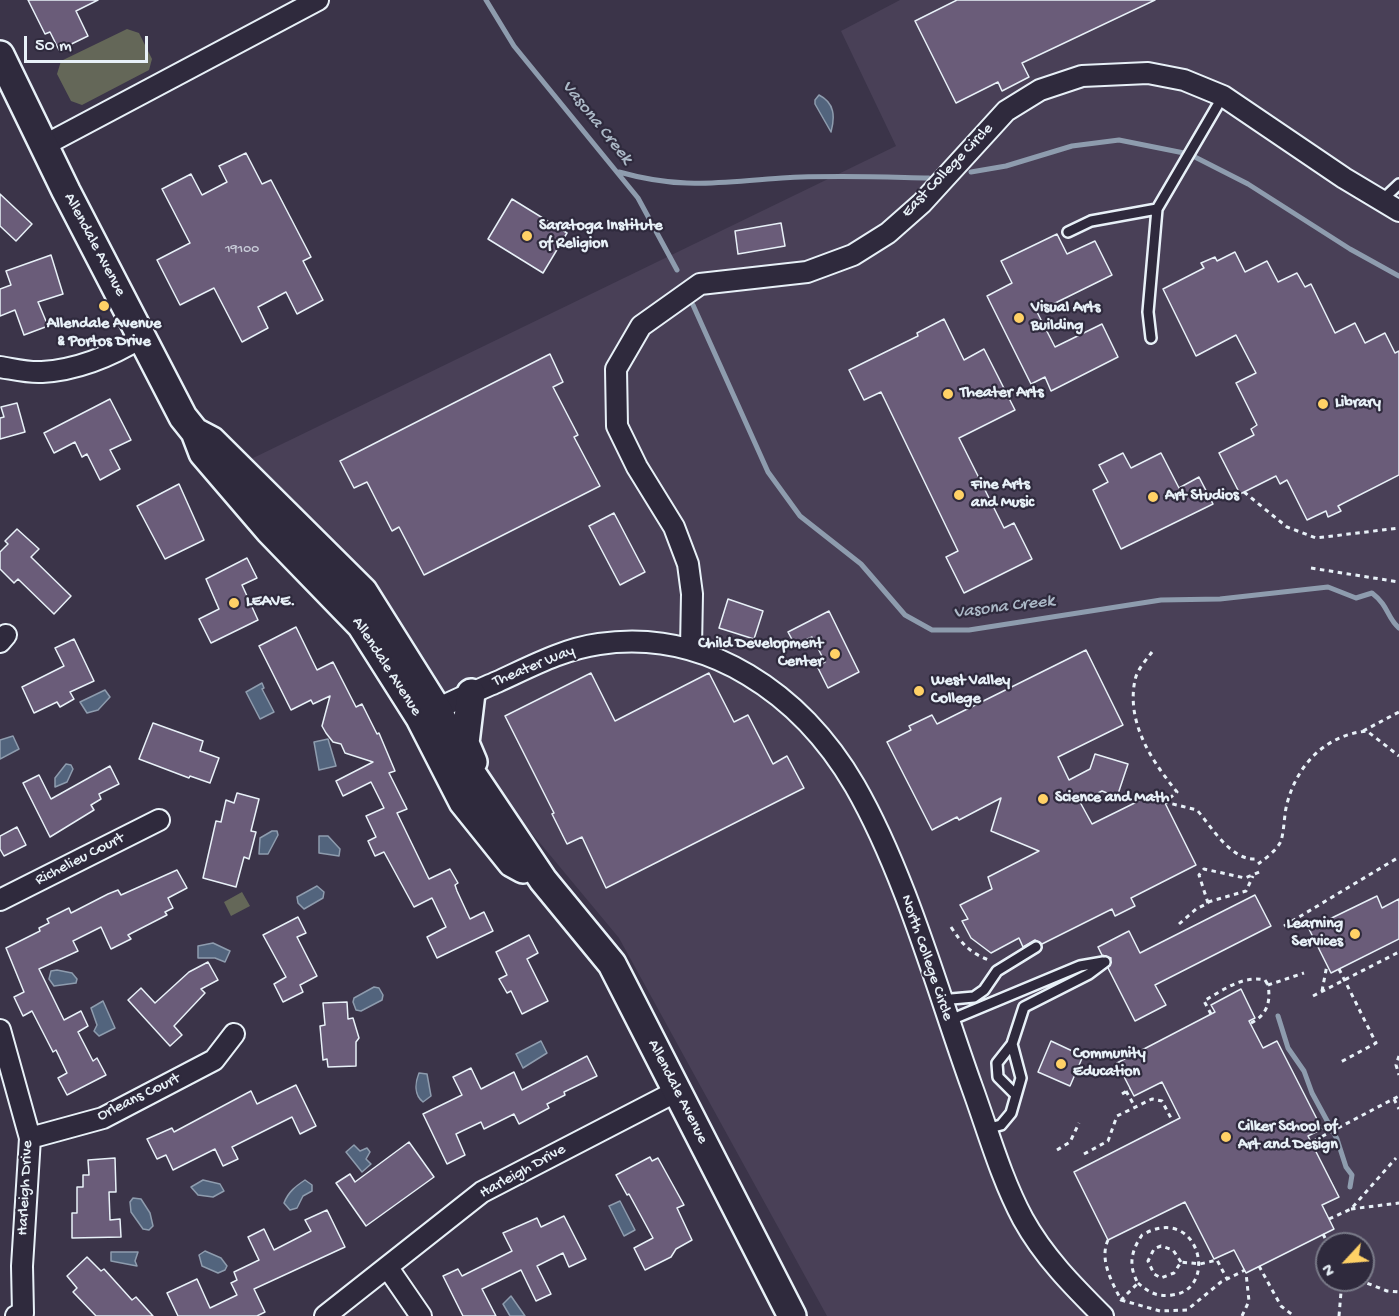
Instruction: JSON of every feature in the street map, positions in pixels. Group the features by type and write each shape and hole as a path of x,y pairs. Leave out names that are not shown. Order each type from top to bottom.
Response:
{"street":[{"path":"43,146 318,0"},
{"name":"Allendale Avenue","path":"0,55 43,146 183,417 195,432 202,453 269,530 361,625 460,756 543,880 612,964 792,1316"},
{"name":"East College Circle","path":"691,648 692,594 684,552 674,527 637,467 617,426 616,369 641,326 700,284 807,272 853,255 888,233 922,203 1006,111 1040,90 1082,76 1148,73 1184,80 1223,96 1344,178 1399,211"},
{"path":"0,367 39,372 71,368 124,348 142,337"},
{"name":"Theater Way","path":"428,714 537,663 584,647 629,642 691,648"},
{"name":"North College Circle","path":"691,648 714,657 765,685 799,715 831,752 854,784 878,831 986,1129 1019,1210 1039,1246 1109,1313"},
{"path":"471,693 465,743 488,796"},
{"name":"Allendale Avenue","path":"428,714 463,802 512,863 543,880"},
{"name":"Richelieu Court","path":"0,900 159,820"},
{"name":"Harleigh Drive","path":"0,1030 30,1138 21,1315"},
{"name":"Orleans Court","path":"30,1138 103,1118 214,1060 234,1034"},
{"name":"Harleigh Drive","path":"325,1316 482,1192 677,1091"},
{"path":"388,1268 421,1316"}],"lane":[{"path":"1151,338 1148,312 1157,209 1223,96"},
{"path":"1381,201 1399,184"},
{"path":"1068,232 1091,220 1157,209"},
{"path":"940,1000 974,997 984,990 1001,968 1036,950 1036,947"},
{"path":"948,1021 1080,966 1105,962 1089,974 1024,1007 1011,1044 997,1063 998,1077 1006,1088 1016,1095"},
{"path":"986,1129 1001,1125 1011,1113 1021,1078 1011,1044"}],"path":[{"path":"1244,492 1287,527 1316,538 1399,528"},
{"path":"1311,568 1399,582"},
{"path":"1152,652 1135,679 1134,698 1146,749 1177,792 1165,802 1197,810 1212,830 1244,858 1256,859"},
{"path":"1362,732 1399,712"},
{"path":"1258,864 1281,842 1293,783 1306,763 1326,744 1348,733 1367,731 1399,756"},
{"path":"1284,926 1399,857"},
{"path":"1208,903 1198,876 1204,869 1245,878 1262,871"},
{"path":"1179,924 1196,909 1208,903 1246,891 1254,874"},
{"path":"951,927 972,954 1001,968"},
{"path":"1313,996 1399,952"},
{"path":"1323,991 1327,965"},
{"path":"1338,969 1376,1043 1339,1063"},
{"path":"1268,985 1304,973"},
{"path":"1211,1014 1204,1001 1226,988 1255,978 1265,980 1268,985 1269,1002 1265,1013 1251,1023"},
{"path":"1399,1056 1396,1065 1399,1075"},
{"path":"1122,1094 1128,1090 1135,1107"},
{"path":"1298,1149 1399,1096"},
{"path":"1084,1154 1108,1141 1117,1116 1157,1098 1162,1101 1173,1122"},
{"path":"1394,1099 1399,1109"},
{"path":"1057,1150 1070,1142 1079,1124"},
{"path":"1351,1209 1398,1160"},
{"path":"1329,1219 1351,1209 1399,1203"},
{"path":"1160,1227 1172,1227 1189,1237 1200,1264 1192,1284 1177,1295 1154,1294 1138,1283 1132,1265 1135,1246 1142,1235 1160,1227"},
{"path":"1108,1240 1105,1248 1106,1263 1121,1300"},
{"path":"1161,1246 1173,1250 1180,1262 1174,1273 1161,1278 1154,1274 1148,1261 1154,1249 1161,1246"},
{"path":"1180,1262 1200,1264 1217,1260 1227,1279"},
{"path":"1259,1266 1281,1306 1294,1316"},
{"path":"1121,1300 1160,1311 1187,1310 1227,1279 1245,1271 1249,1301 1242,1316"},
{"path":"1109,1313 1138,1283"},
{"path":"1375,1286 1387,1291 1399,1292"},
{"path":"1339,1316 1341,1292"}],"shaded area":[{"name":"West Valley College","path":"900,0 1399,0 1399,1316 827,1316 619,938 510,807 368,575 249,460 896,146 841,31"}],"green space":[{"path":"127,29 139,33 152,59 149,70 82,105 71,101 57,74 61,61"},
{"path":"242,892 250,906 231,916 224,902"}],"water":[{"path":"819,95 831,106 833,121 831,132 815,104"},
{"path":"262,683 264,688 262,689 274,712 260,719 246,692"},
{"path":"105,690 110,697 98,710 87,713 80,702"},
{"path":"13,736 19,749 0,759 0,740"},
{"path":"328,739 336,766 319,770 314,742"},
{"path":"66,764 71,765 73,769 67,782 55,787 55,778"},
{"path":"272,831 277,831 278,835 268,854 259,854 260,838"},
{"path":"319,836 328,836 340,849 339,856 319,853"},
{"path":"317,886 324,892 323,898 304,909 298,903 297,897"},
{"path":"213,943 230,951 225,962 215,958 198,958 198,946"},
{"path":"51,971 72,973 77,979 76,983 54,986 49,979"},
{"path":"374,987 379,988 383,995 382,1000 361,1011 356,1010 354,998"},
{"path":"103,1001 115,1028 99,1036 94,1031 97,1025 91,1008"},
{"path":"541,1041 547,1053 523,1068 516,1054"},
{"path":"419,1073 427,1074 431,1096 423,1102 416,1089"},
{"path":"354,1145 360,1151 367,1148 370,1152 366,1159 371,1164 362,1172 346,1152"},
{"path":"203,1180 220,1184 224,1191 213,1197 198,1195 191,1187"},
{"path":"305,1180 312,1185 312,1191 303,1196 297,1208 290,1210 284,1203 286,1199"},
{"path":"133,1198 141,1199 150,1213 153,1226 149,1230 143,1229 131,1212 130,1202"},
{"path":"620,1201 635,1230 624,1236 609,1206"},
{"path":"205,1251 221,1258 227,1266 225,1270 218,1273 202,1266 199,1255"},
{"path":"111,1252 138,1252 135,1261 137,1266 111,1261"},
{"path":"511,1296 525,1316 510,1316 503,1304"}],"building":[{"path":"28,0 98,0 76,11 88,36 59,50 50,32 45,34"},
{"path":"957,0 1155,0 1022,63 1029,77 1002,91 998,82 956,103 915,21"},
{"path":"246,153 262,184 271,180 311,257 303,261 323,300 297,314 286,292 258,307 268,328 242,342 214,288 180,305 157,260 190,243 162,189 191,174 202,195 227,182 219,166"},
{"path":"0,194 32,224 16,241 0,226"},
{"name":"Saratoga Institute of Religion","path":"512,199 567,233 543,273 488,239"},
{"path":"781,223 785,246 738,254 735,231"},
{"name":"Visual Arts Building","path":"1057,234 1067,254 1095,241 1112,275 1037,312 1055,347 1102,324 1118,357 1051,391 1045,377 1031,384 987,296 1012,283 1001,261"},
{"name":"Library","path":"1235,252 1245,272 1267,261 1278,282 1297,273 1305,287 1311,284 1335,333 1355,323 1365,343 1385,333 1395,353 1399,351 1399,475 1338,506 1341,511 1328,517 1326,511 1307,520 1287,480 1280,484 1276,476 1240,494 1219,453 1254,435 1251,429 1257,425 1236,383 1256,373 1236,335 1196,356 1163,289 1204,268 1201,263 1215,257 1217,261"},
{"path":"51,255 63,294 38,302 48,326 24,335 15,310 0,316 0,289 11,285 6,271"},
{"path":"944,319 964,360 984,349 1015,410 959,438 1004,528 1014,523 1032,559 964,593 946,557 958,551 881,392 864,400 849,370 918,336 917,333"},
{"path":"550,354 563,382 553,387 578,435 574,437 600,486 424,575 399,527 392,531 367,482 354,488 340,461"},
{"path":"110,399 131,440 110,450 120,469 100,480 87,454 82,457 75,442 54,453 44,433"},
{"path":"17,403 25,432 0,439 0,418 4,417 1,407"},
{"name":"Art Studios","path":"1123,453 1131,468 1161,453 1179,488 1199,477 1213,504 1121,549 1093,490 1108,482 1099,465"},
{"path":"179,484 204,540 165,559 137,506"},
{"path":"614,513 645,572 620,585 589,526"},
{"path":"17,529 39,549 31,557 71,596 54,614 18,579 14,583 0,569 0,552 8,544 5,541"},
{"name":"LEAVE.","path":"247,558 257,578 242,585 258,620 211,643 199,619 219,609 206,579"},
{"path":"728,599 763,611 754,639 719,628"},
{"name":"Child Development Center","path":"829,611 859,672 828,688 817,666 825,662 812,637 795,645 788,632"},
{"path":"296,627 317,670 333,662 356,707 362,704 377,734 379,733 395,771 389,773 407,809 397,813 429,879 450,869 458,883 455,885 457,891 470,919 484,912 493,931 437,958 427,937 446,927 432,898 414,907 384,852 375,856 368,841 376,837 366,816 384,808 371,782 343,796 336,781 373,762 345,753 341,744 333,742 326,733 322,726 330,696 313,704 311,700 291,710 259,646"},
{"path":"74,639 94,681 70,692 74,699 60,707 57,702 34,713 22,687 64,666 55,648"},
{"path":"1086,650 1123,725 1058,757 1069,780 1090,769 1095,754 1128,764 1117,797 1102,791 1080,802 1092,824 1159,791 1196,865 1131,898 1135,906 1115,916 1112,909 1042,944 1035,940 1023,947 1019,938 991,953 971,938 962,921 968,919 960,905 992,889 988,877 1039,851 991,831 1001,798 959,820 957,817 932,830 887,742 911,730 909,726 932,715 937,724"},
{"path":"591,673 615,721 709,673 734,722 748,715 773,764 787,756 804,788 606,888 582,837 567,844 552,814 554,813 505,716"},
{"path":"153,723 203,741 200,751 219,758 210,783 190,776 189,778 139,759"},
{"path":"110,766 119,784 99,794 101,799 91,805 94,810 50,837 23,783 39,775 51,799"},
{"path":"237,793 259,799 251,831 256,832 249,859 244,857 236,887 203,878 216,821 221,822 226,800 234,803"},
{"path":"17,827 26,845 4,856 0,849 0,836"},
{"path":"177,870 187,888 168,898 173,908 165,912 167,915 128,935 131,939 111,949 101,927 73,941 78,951 39,969 64,1020 81,1011 88,1026 78,1032 93,1061 97,1058 106,1075 67,1095 58,1078 67,1073 56,1050 53,1052 32,1011 23,1016 14,997 24,992 6,948 40,931 39,928 49,923 47,919 69,908 71,913 108,894 118,890 121,895"},
{"path":"1255,895 1271,926 1155,985 1166,1005 1135,1021 1108,968 1111,958 1102,955 1098,947 1129,931 1140,953"},
{"name":"Learning Services","path":"1377,896 1382,908 1399,899 1399,939 1331,973 1309,929"},
{"path":"298,917 306,933 297,937 317,976 300,985 303,992 283,1002 274,984 286,977 263,935"},
{"path":"529,935 538,953 527,959 548,1001 522,1014 511,991 507,993 499,979 507,975 496,952"},
{"path":"208,962 218,980 201,989 205,993 174,1026 182,1035 170,1046 128,1000 141,988 155,1003 189,972"},
{"name":"Cilker School of Art and Design","path":"1241,989 1255,1018 1249,1021 1263,1048 1277,1041 1322,1129 1308,1136 1339,1197 1322,1205 1334,1229 1328,1232 1315,1232 1315,1238 1246,1273 1234,1250 1214,1259 1185,1202 1108,1240 1074,1172 1180,1118 1162,1082 1134,1096 1117,1063 1215,1012 1211,1005"},
{"path":"347,1002 348,1019 353,1018 359,1038 356,1042 356,1066 328,1067 327,1059 323,1060 320,1026 325,1025 323,1003"},
{"name":"Community Education","path":"1051,1041 1083,1056 1070,1086 1038,1072"},
{"path":"587,1056 597,1076 564,1092 565,1095 547,1104 549,1108 519,1124 514,1114 484,1129 481,1122 456,1134 465,1155 447,1164 423,1114 462,1095 453,1077 471,1068 481,1089 514,1072 522,1090"},
{"path":"296,1085 316,1126 300,1134 292,1117 232,1147 238,1159 223,1166 215,1149 173,1170 166,1155 157,1159 147,1139 172,1128 174,1132 251,1091 257,1104"},
{"path":"409,1142 434,1177 366,1226 336,1183 350,1174 355,1182"},
{"path":"650,1157 652,1161 658,1158 684,1205 677,1208 692,1240 676,1249 671,1257 645,1270 634,1248 653,1238 616,1175"},
{"path":"115,1158 116,1192 109,1192 110,1220 120,1219 121,1237 72,1238 72,1213 77,1213 77,1187 83,1187 83,1175 89,1175 88,1160"},
{"path":"327,1210 345,1247 254,1289 265,1312 257,1316 178,1316 167,1293 197,1279 210,1308 237,1295 231,1283 237,1280 234,1272 259,1260 248,1237 264,1229 274,1250 311,1231 305,1220"},
{"path":"564,1216 586,1259 569,1267 563,1253 537,1266 551,1294 536,1301 521,1270 482,1289 496,1316 463,1316 443,1276 458,1269 462,1276 512,1251 503,1233 537,1218 541,1227"},
{"path":"87,1257 101,1271 104,1269 132,1300 136,1297 153,1316 96,1316 73,1292 77,1288 67,1276"}],"waterway":[{"name":"Vasona Creek","path":"486,0 514,46 638,198 677,270"},
{"path":"971,172 1006,166 1072,146 1119,140 1189,154 1248,184 1350,249 1399,276"},
{"path":"619,172 642,178 682,183 856,176 929,178"},
{"name":"Vasona Creek","path":"693,305 768,472 800,516 861,564 905,615 932,630 969,630 1161,600 1220,599 1328,587 1356,598 1372,593 1382,603 1399,628"},
{"path":"1278,1016 1288,1048 1304,1071 1312,1093 1337,1139 1346,1167 1352,1175 1350,1187"}],"place":[{"name":"Saratoga Institute of Religion","path":"527,236"},
{"name":"Allendale Avenue & Portos Drive","path":"104,306"},
{"name":"Visual Arts Building","path":"1019,318"},
{"name":"Theater Arts","path":"948,394"},
{"name":"Library","path":"1323,404"},
{"name":"Fine Arts and Music","path":"959,495"},
{"name":"Art Studios","path":"1153,497"},
{"name":"LEAVE.","path":"234,603"},
{"name":"Child Development Center","path":"835,654"},
{"name":"West Valley College","path":"919,691"},
{"name":"Science and Math","path":"1043,799"},
{"name":"Learning Services","path":"1355,934"},
{"name":"Community Education","path":"1061,1064"},
{"name":"Cilker School of Art and Design","path":"1226,1137"}]}
